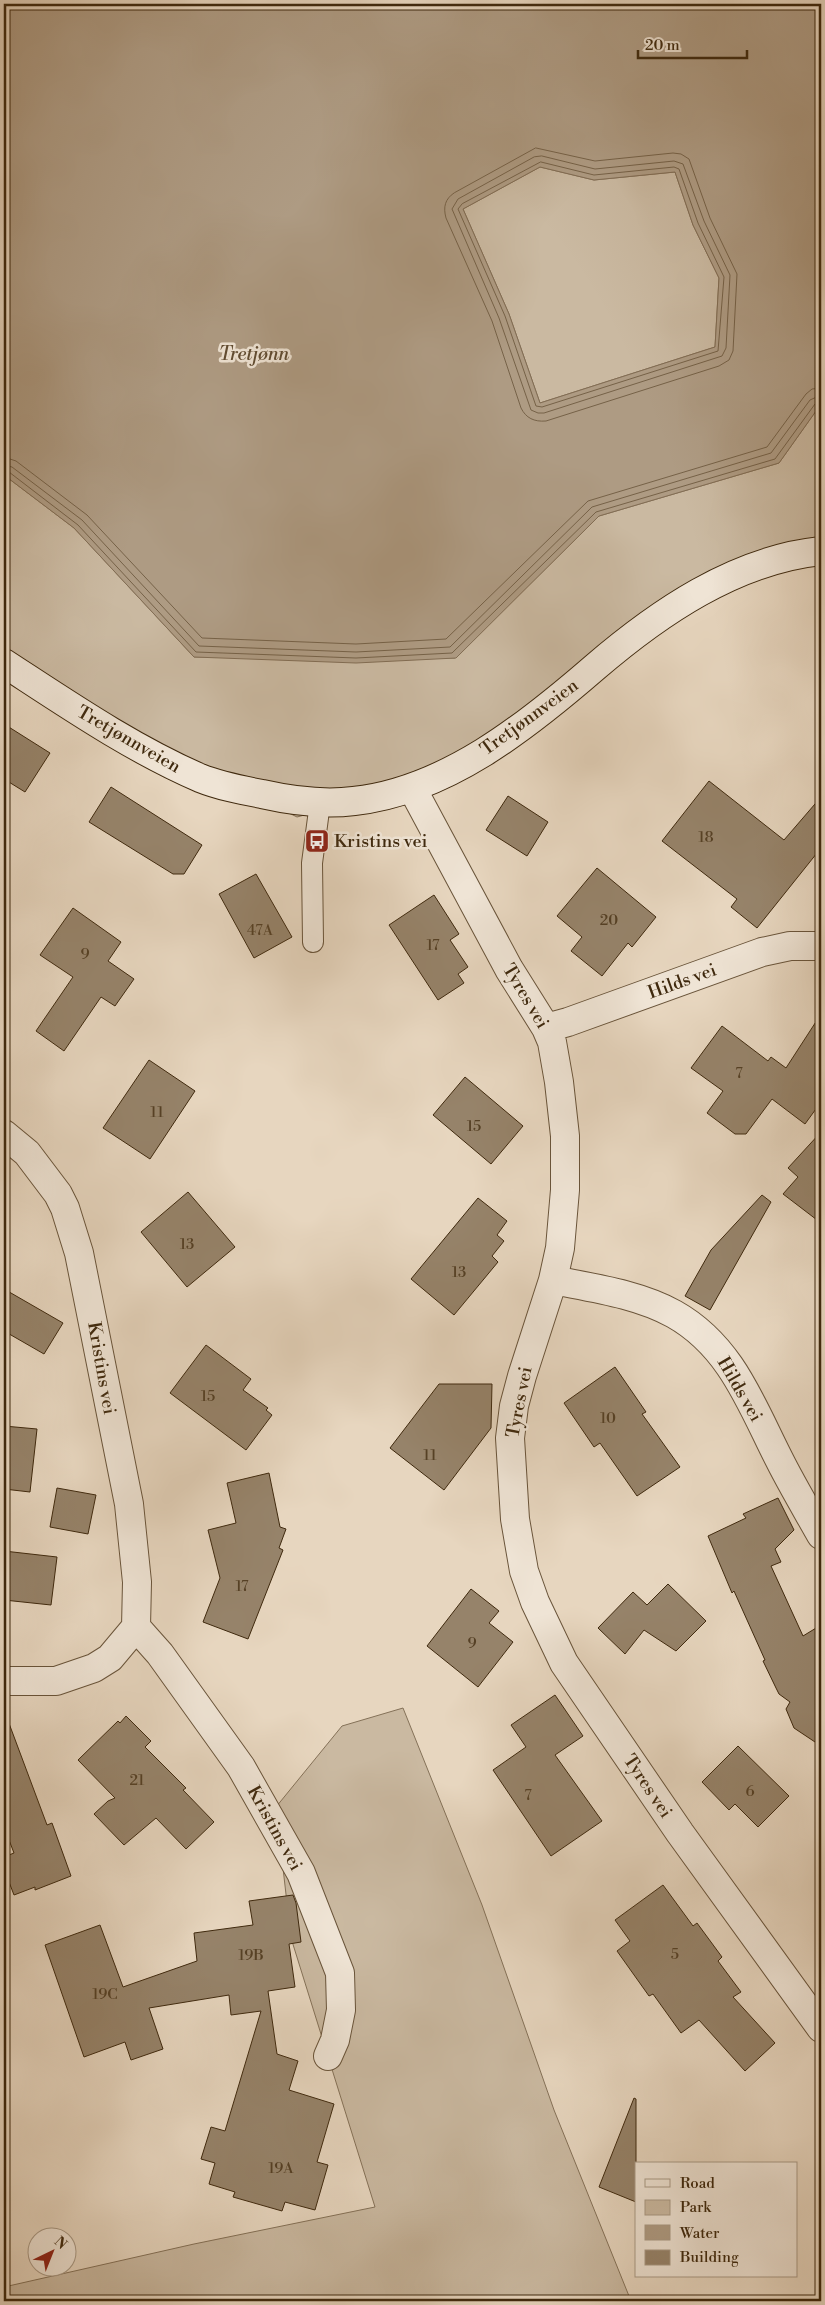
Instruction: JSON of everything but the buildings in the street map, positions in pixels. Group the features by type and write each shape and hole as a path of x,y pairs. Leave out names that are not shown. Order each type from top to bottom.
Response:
{"street":[{"name":"Tretjønnveien","path":"4,664 121,736 200,778 220,785 289,800 320,803 355,801 412,788 469,760 504,740 646,626 698,593 746,570 777,559 821,551"},
{"name":"Tyres vei","path":"412,788 509,969 546,1028 552,1042 559,1082 565,1136 564,1200 560,1248 553,1280 514,1406 510,1438 514,1519 524,1571 534,1602 564,1664 680,1833 821,2028"},
{"name":"Hilds vei","path":"546,1028 568,1022 762,952 790,946 821,946"},
{"name":"Kristins vei","path":"4,1134 27,1153 58,1194 65,1208 79,1254 129,1504 137,1582 136,1627 160,1654 241,1767 301,1873 340,1973 341,2010 335,2040 328,2056"},
{"name":"Hilds vei","path":"553,1280 638,1300 673,1314 716,1348 732,1367 782,1465 821,1535"},
{"path":"4,1681 56,1681 94,1668 110,1658 136,1627"}],"lane":[{"path":"313,942 312,863 320,803"}],"green space":[{"path":"540,167 594,180 675,172 693,225 719,278 715,347 540,403 509,314 463,209"},
{"path":"821,404 821,545 606,647 442,778 297,817 103,721 4,660 4,475 74,528 194,657 455,658 599,516 779,463"},
{"path":"403,1708 482,1905 554,2110 631,2301 4,2301 4,2287 44,2278 78,2278 78,2270 194,2244 375,2207 291,1938 276,1807 342,1726"}],"water":[{"name":"Tretjønn","path":"4,4 821,4 821,404 779,463 599,516 456,658 356,663 194,657 74,528 4,475","holes":["540,167 594,180 675,172 693,225 719,278 715,347 540,403 509,314 463,209"]}],"place":[{"name":"Kristins vei","path":"317,841"}]}
